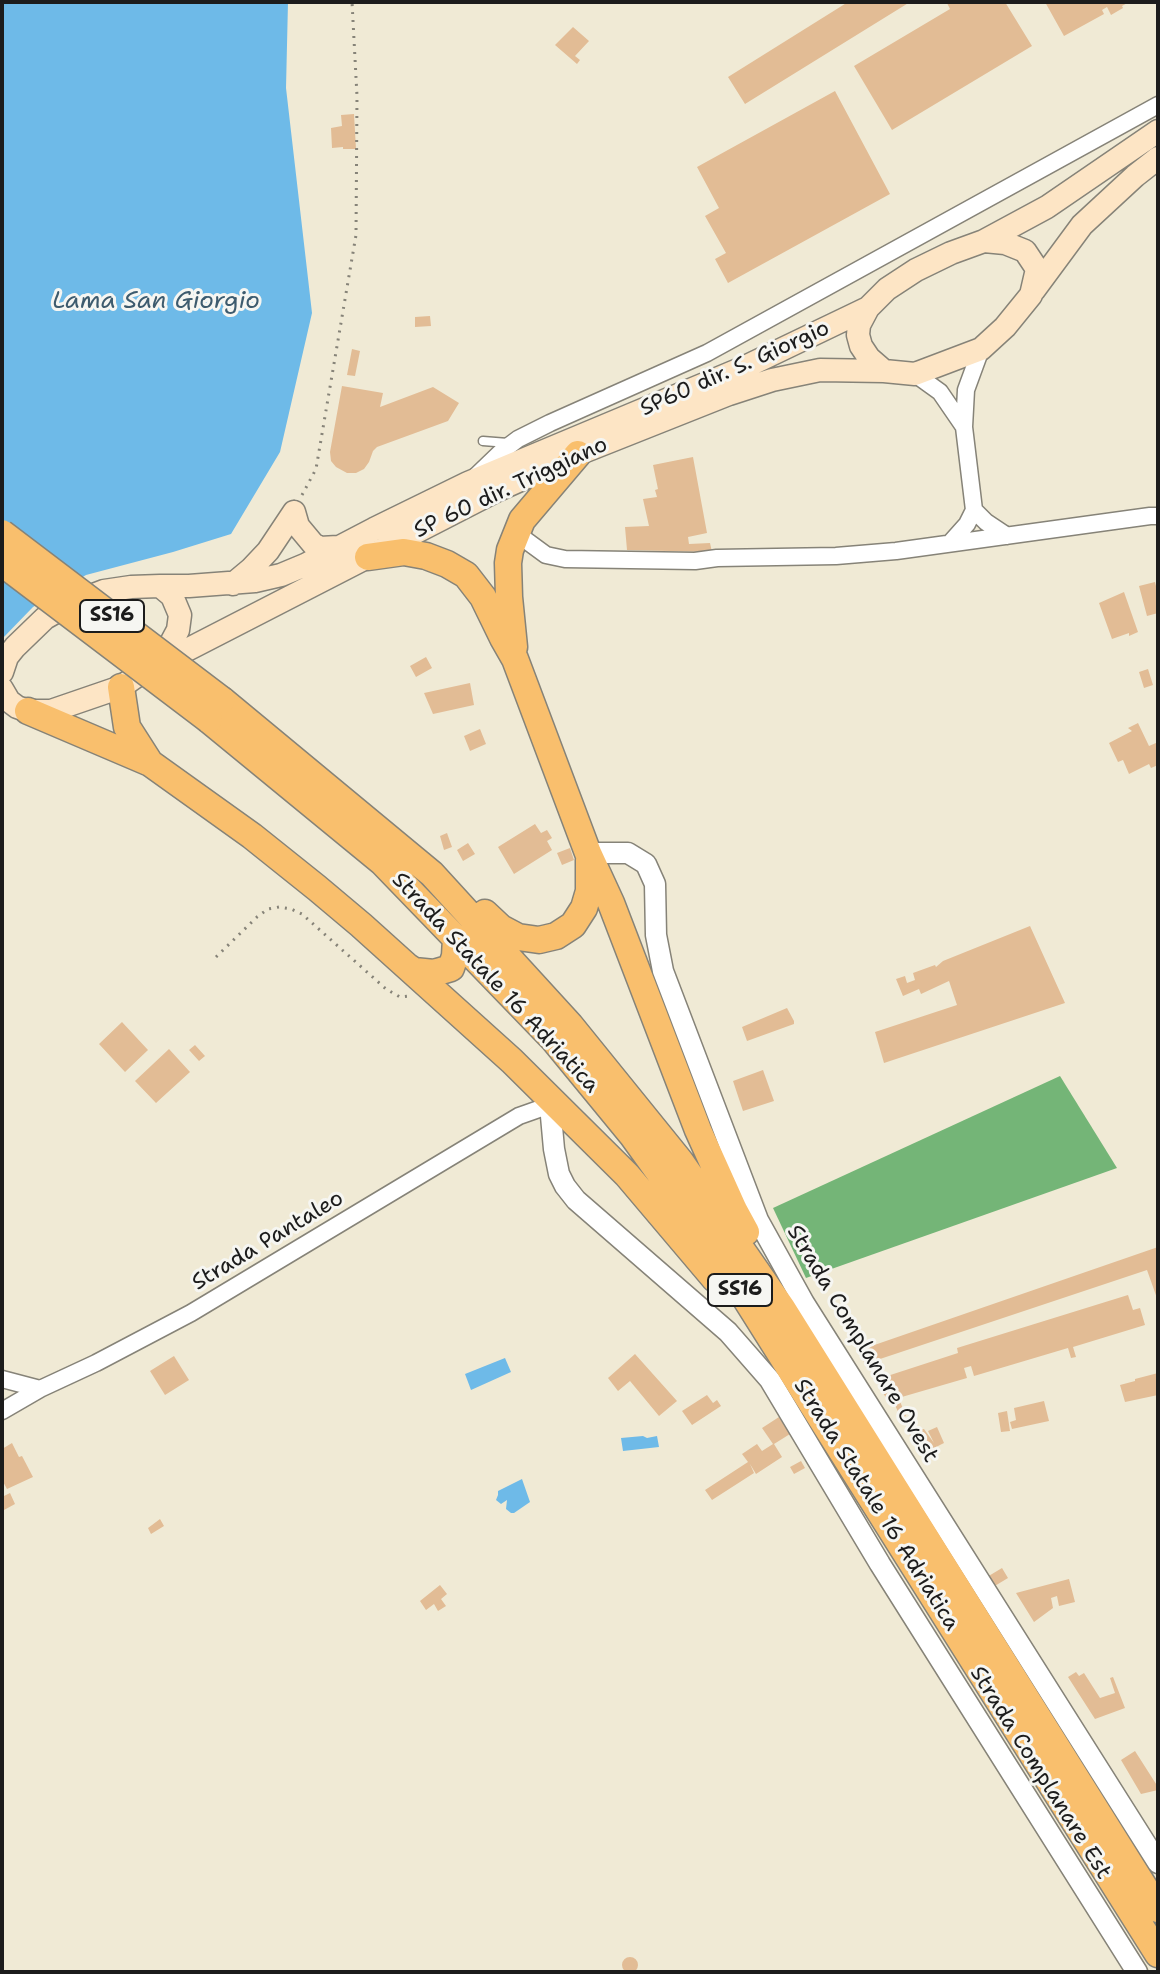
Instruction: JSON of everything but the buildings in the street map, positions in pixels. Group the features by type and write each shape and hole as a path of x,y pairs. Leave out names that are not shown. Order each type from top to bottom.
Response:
{"highway":[{"path":"515,659 509,597 510,550 522,520 578,454"},
{"name":"Strada Statale 16 Adriatica","path":"2,533 215,710 382,862 554,1040 632,1135 717,1253 772,1316 1158,1909"},
{"name":"SS16","path":"368,557 404,552 426,556 466,575 483,597 515,659 698,1130 734,1210 766,1267 772,1316"},
{"name":"Strada Statale 16 Adriatica","path":"2,563 215,710 432,874 570,1025 680,1161 1158,1954"},
{"path":"121,687 127,727 150,763"},
{"name":"SS16","path":"16,709 150,763 252,836 350,915 512,1061 627,1175 723,1288 772,1316"},
{"name":"SS16","path":"432,874 459,887 501,928 518,937 539,940 556,936 573,925 584,908 589,891 588,853"},
{"path":"456,938 451,968 452,995 463,1018"},
{"name":"SS16","path":"404,963 414,971 434,973 451,968"}],"main road":[{"name":"SP60 dir. S. Giorgio","path":"4,663 32,628 70,604 104,591 233,584 281,575 468,483 743,368 868,308 887,289 930,263 984,241 1047,207 1158,131"},
{"path":"915,374 981,349 1005,327 1082,225 1158,158"},
{"path":"984,241 1005,243 1025,251 1037,269 1031,295"},
{"path":"868,308 859,325 858,335 869,358 884,371"},
{"name":"SP 60 dir. Triggiano","path":"155,663 181,653 498,490 578,454 729,394 772,380 820,370 915,374"},
{"path":"294,512 298,526 313,544 320,548 338,547"},
{"path":"233,584 268,551 294,512"},
{"path":"2,689 16,709 51,711 121,687 155,663 178,630 180,615 172,596 160,586"}],"street":[{"path":"468,483 512,443 707,353 1158,105"},
{"path":"918,236 930,263"},
{"path":"950,543 967,524 974,510 964,427 966,390 981,349"},
{"path":"915,374 940,392 964,427"},
{"path":"974,510 1007,536"},
{"path":"516,533 546,555 565,559 695,561 896,551 1158,516"},
{"name":"Strada Complanare Ovest","path":"588,853 628,853 646,864 655,884 656,935 663,971 758,1220 804,1303 1158,1863"},
{"name":"Strada Pantaleo","path":"2,1411 191,1313 519,1116 553,1104"},
{"name":"Strada Complanare Est","path":"553,1104 554,1149 565,1186 576,1200 728,1332 770,1380 880,1564 1137,1972"},
{"path":"2,1379 40,1389"}],"lane":[{"path":"483,441 512,443"}],"path":[{"path":"294,512 316,469 356,235 357,96 352,2"},
{"path":"216,957 268,909 291,909 302,914 386,989 400,997 414,994"}],"green space":[{"path":"1060,1076 1117,1168 806,1278 773,1208"}],"water":[{"name":"Lama San Giorgio","path":"2,2 288,2 286,88 312,313 280,452 231,534 86,575 33,607 2,639"},
{"path":"505,1358 511,1372 471,1390 465,1374"},
{"path":"657,1436 659,1447 623,1451 621,1438"},
{"path":"522,1479 530,1502 511,1513 506,1509 507,1500 501,1504 496,1500 498,1491"}]}
